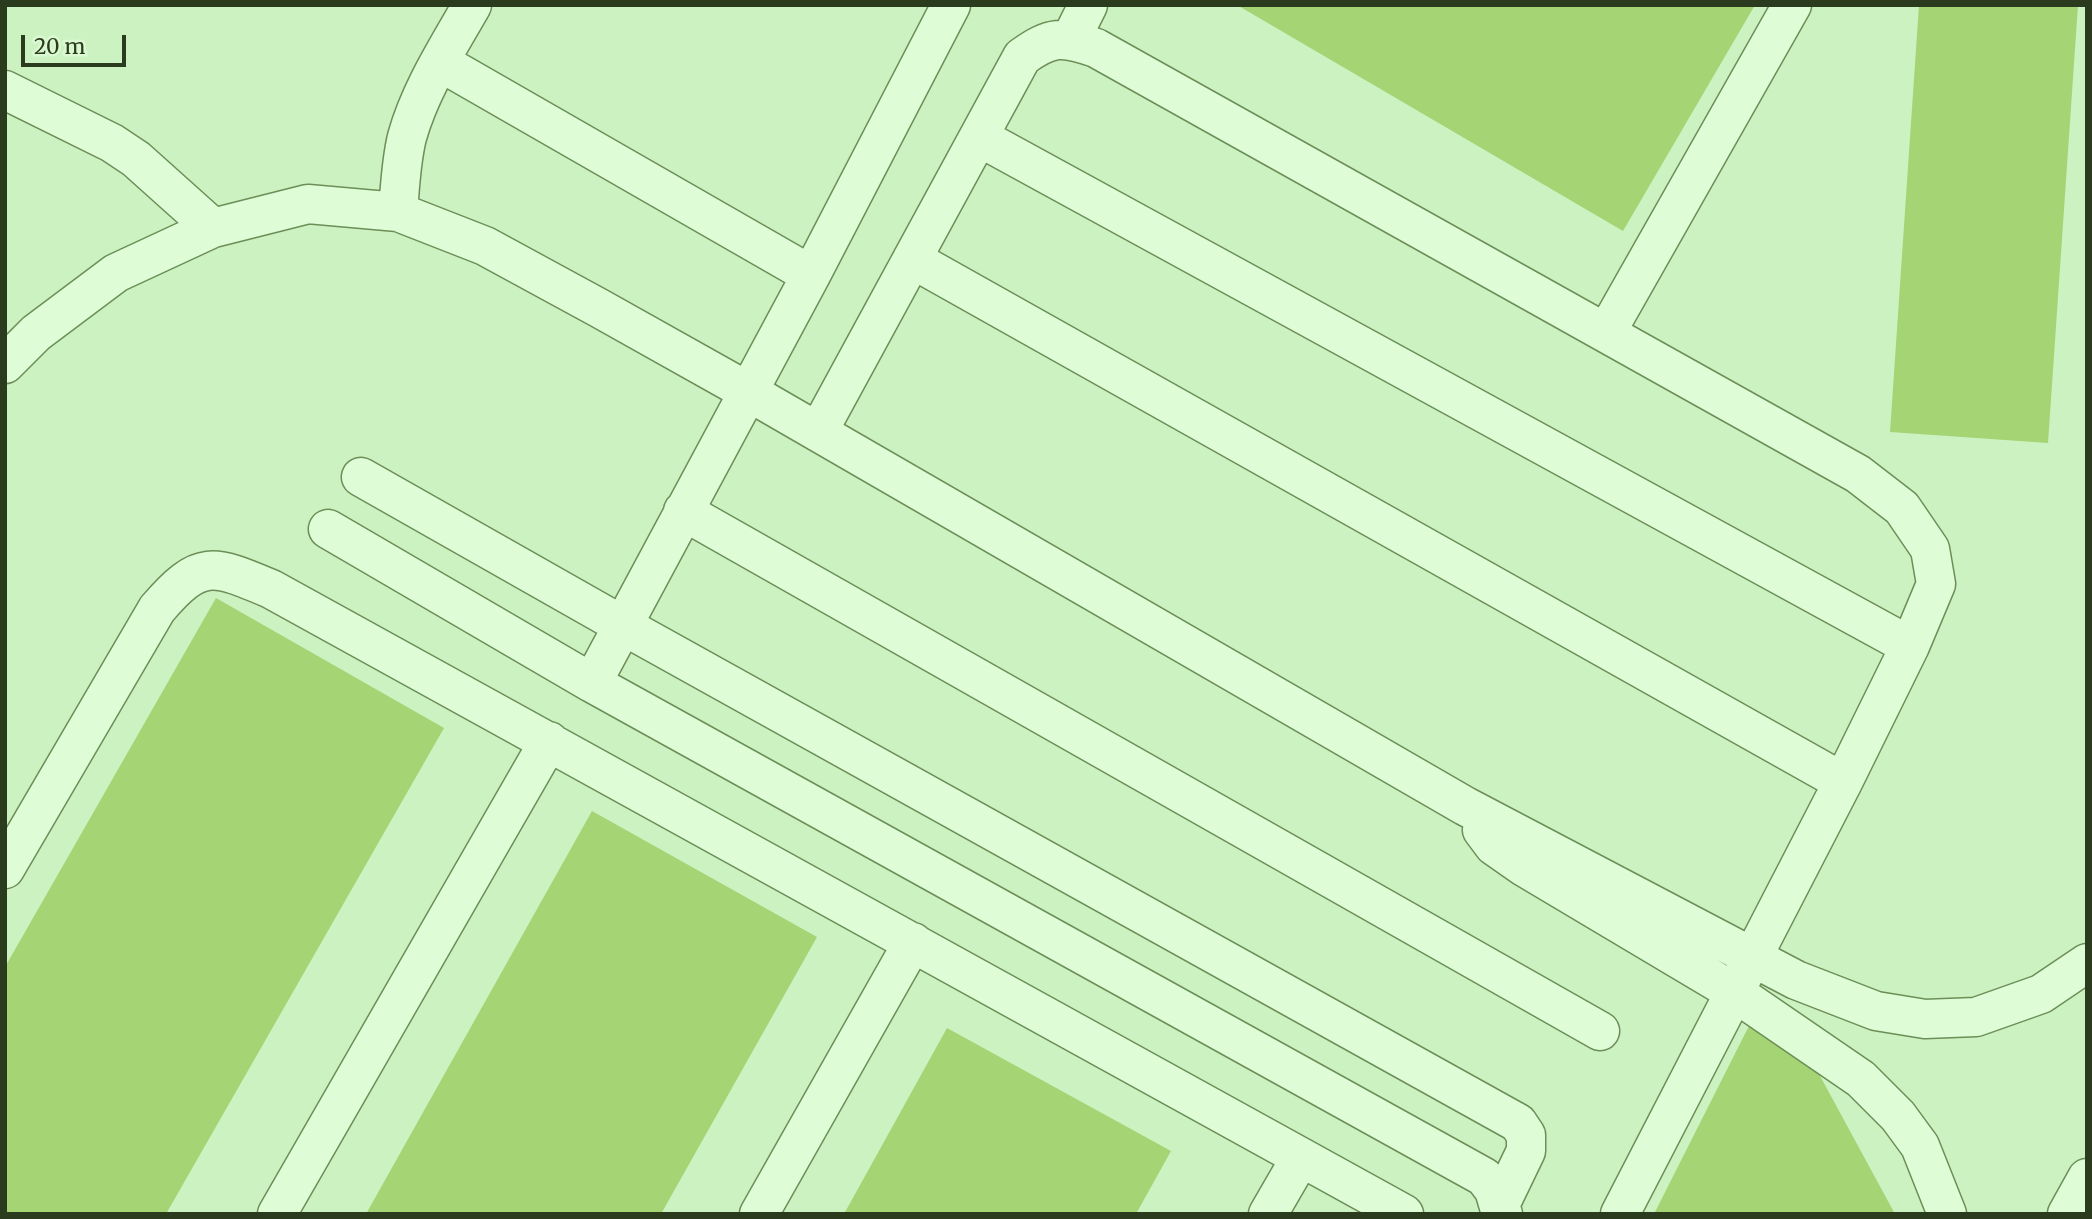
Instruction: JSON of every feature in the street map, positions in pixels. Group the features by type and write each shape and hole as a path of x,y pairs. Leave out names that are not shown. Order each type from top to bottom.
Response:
{"street":[{"path":"398,212 407,136 425,91 472,5"},
{"path":"592,682 811,275 951,5"},
{"path":"1071,39 1088,5"},
{"path":"1606,333 1792,5"},
{"path":"818,432 1022,57 1042,42 1071,39 1096,48 1858,474 1902,508 1930,550 1936,584 1910,646 1843,782 1620,1214"},
{"path":"440,62 811,275"},
{"path":"5,90 112,143 136,159 213,228"},
{"path":"979,137 1910,646"},
{"path":"5,364 36,333 116,273 213,228 308,204 398,212 485,246 747,391 1465,806 1753,955 1796,980 1876,1010 1926,1019 1976,1017 2041,994 2087,963"},
{"path":"912,259 1843,782"},
{"path":"361,477 1518,1123 1526,1135 1526,1151 1501,1211"},
{"path":"683,511 1600,1031"},
{"path":"328,529 592,682 1484,1177 1494,1190 1501,1211"},
{"path":"5,869 157,610 177,585 204,569 237,575 271,589 550,741 1404,1214"},
{"path":"277,1214 550,741"},
{"path":"1465,806 1494,846 1524,867 1734,992 1861,1079 1898,1116 1920,1146 1947,1214"},
{"path":"759,1214 912,942"},
{"path":"1268,1214 1301,1157"},
{"path":"2067,1214 2087,1178"}],"building":[{"path":"1237,5 1755,5 1623,231"},
{"path":"1919,5 2078,5 2048,443 1890,432"},
{"path":"216,598 444,728 166,1214 5,1214 5,967"},
{"path":"592,811 817,937 661,1214 366,1214"},
{"path":"1755,1014 1800,1039 1895,1214 1654,1214"},
{"path":"947,1028 1171,1151 1136,1214 844,1214"}]}
